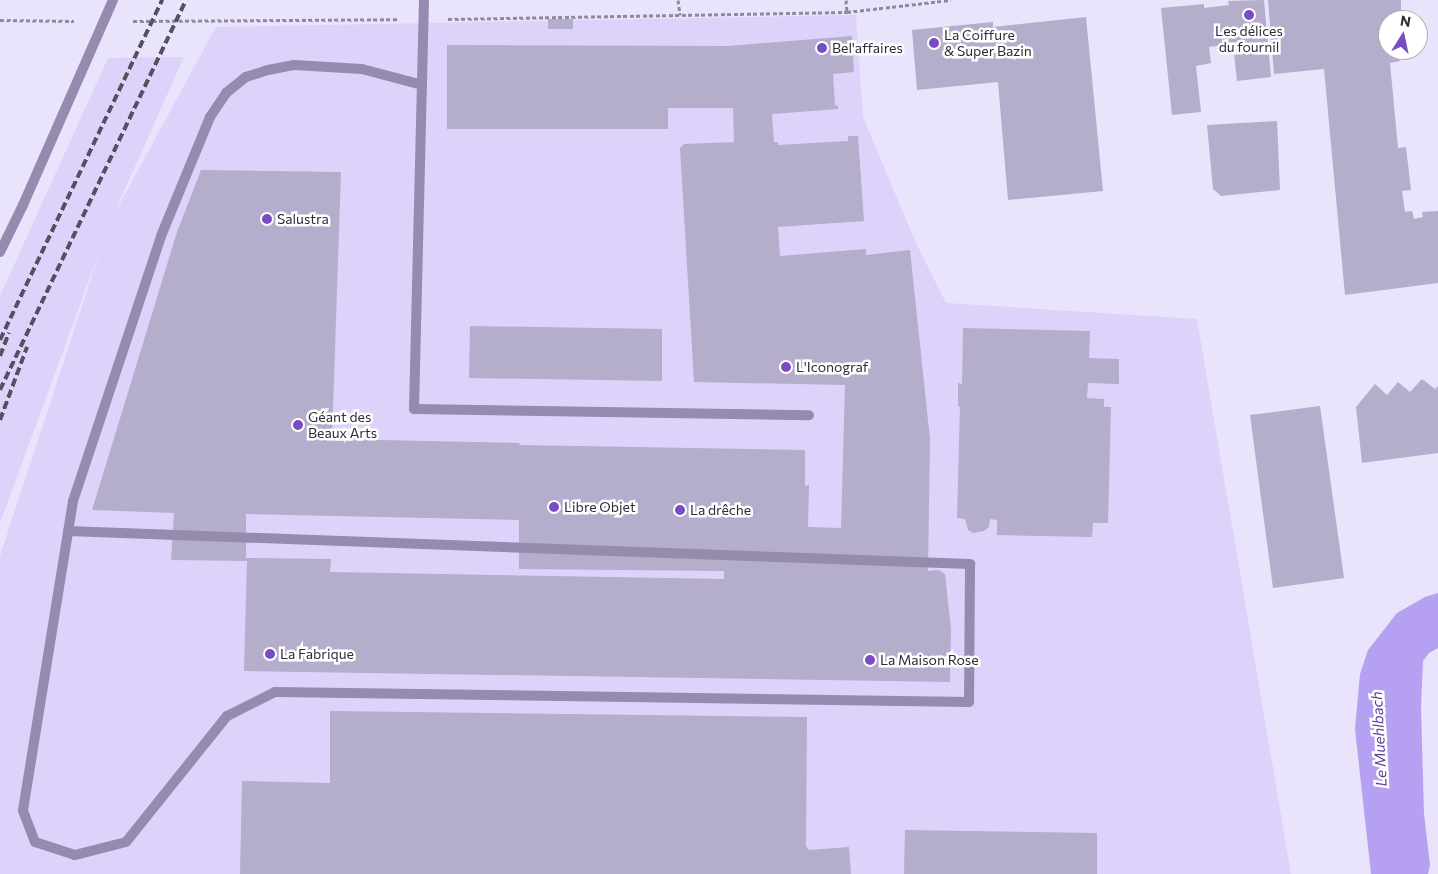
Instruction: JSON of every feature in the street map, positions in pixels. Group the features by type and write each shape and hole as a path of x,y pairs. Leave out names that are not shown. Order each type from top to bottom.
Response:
{"lane":[{"path":"0,252 24,205 113,0"},
{"path":"424,0 414,409 809,415"},
{"path":"68,531 970,564 969,702 276,692 227,716 126,842 75,855 36,842 23,810 68,531 73,501 161,236 210,117 226,93 246,77 294,65 362,70 422,85"}],"path":[{"path":"678,0 680,15"},
{"path":"846,0 847,12"},
{"path":"124,21 232,22 847,12 950,0"},
{"path":"0,20 75,21"}],"shaded area":[{"path":"856,15 863,117 916,243 946,303 1197,319 1291,874 0,874 0,556 102,245 0,523 0,296 108,58 184,57 113,216 216,27"}],"water":[{"name":"Le Muehlbach","path":"1438,593 1438,648 1429,653 1423,661 1421,707 1424,814 1430,865 1428,874 1371,874 1355,729 1360,674 1368,650 1397,613 1425,597"}],"building":[{"path":"1264,0 1271,77 1237,81 1233,44 1209,47 1211,63 1196,66 1201,112 1172,115 1161,8 1204,4 1204,8 1229,5 1228,1"},
{"path":"1268,0 1401,0 1401,10 1378,10 1378,60 1400,60 1390,63 1398,148 1406,147 1411,190 1402,191 1405,212 1412,211 1414,219 1423,217 1422,212 1438,211 1438,283 1345,295 1324,69 1274,74"},
{"path":"1086,17 1103,191 1008,200 998,82 917,90 912,30 993,22 993,27"},
{"path":"548,19 573,19 573,29 548,29"},
{"path":"852,36 854,72 833,74 835,106 838,105 838,109 772,114 774,142 778,142 778,145 848,141 848,136 858,136 864,221 778,227 780,256 866,249 866,255 910,250 930,439 928,571 938,570 945,574 951,629 950,682 244,671 247,561 171,560 174,513 92,510 177,232 201,170 341,172 332,439 520,443 519,445 805,450 805,486 809,485 808,527 841,528 845,385 694,382 680,148 684,144 734,142 733,108 668,108 668,129 447,129 447,45 728,46","holes":["246,514 519,520 519,569 724,571 724,579 330,572 331,559 246,558"]},
{"path":"1277,121 1280,190 1221,196 1213,189 1207,125"},
{"path":"470,326 662,329 662,381 469,378"},
{"path":"963,328 1090,331 1089,358 1119,359 1119,384 1088,383 1087,398 1104,399 1104,407 1111,407 1108,523 1093,523 1092,537 997,535 997,520 990,519 989,527 984,531 973,533 968,530 965,519 957,518 960,407 958,406 958,383 962,384"},
{"path":"1422,379 1435,389 1438,386 1438,453 1362,463 1356,407 1375,384 1387,395 1398,382 1410,392"},
{"path":"1320,406 1344,578 1273,588 1250,415"},
{"path":"330,711 807,717 806,846 809,850 849,847 851,874 240,874 242,781 330,783"},
{"path":"905,830 1097,833 1097,874 904,874"}],"railway":[{"path":"0,340 162,0"},
{"path":"0,390 186,0"},
{"path":"0,356 9,333"},
{"path":"0,420 27,347"}],"place":[{"name":"Les délices du fournil","path":"1249,15"},
{"name":"La Coiffure & Super Bazin","path":"934,43"},
{"name":"Bel'affaires","path":"822,48"},
{"name":"Salustra","path":"267,219"},
{"name":"L'Iconograf","path":"786,367"},
{"name":"Géant des Beaux Arts","path":"298,425"},
{"name":"Libre Objet","path":"554,507"},
{"name":"La drêche","path":"680,510"},
{"name":"La Fabrique","path":"270,654"},
{"name":"La Maison Rose","path":"870,660"}]}
